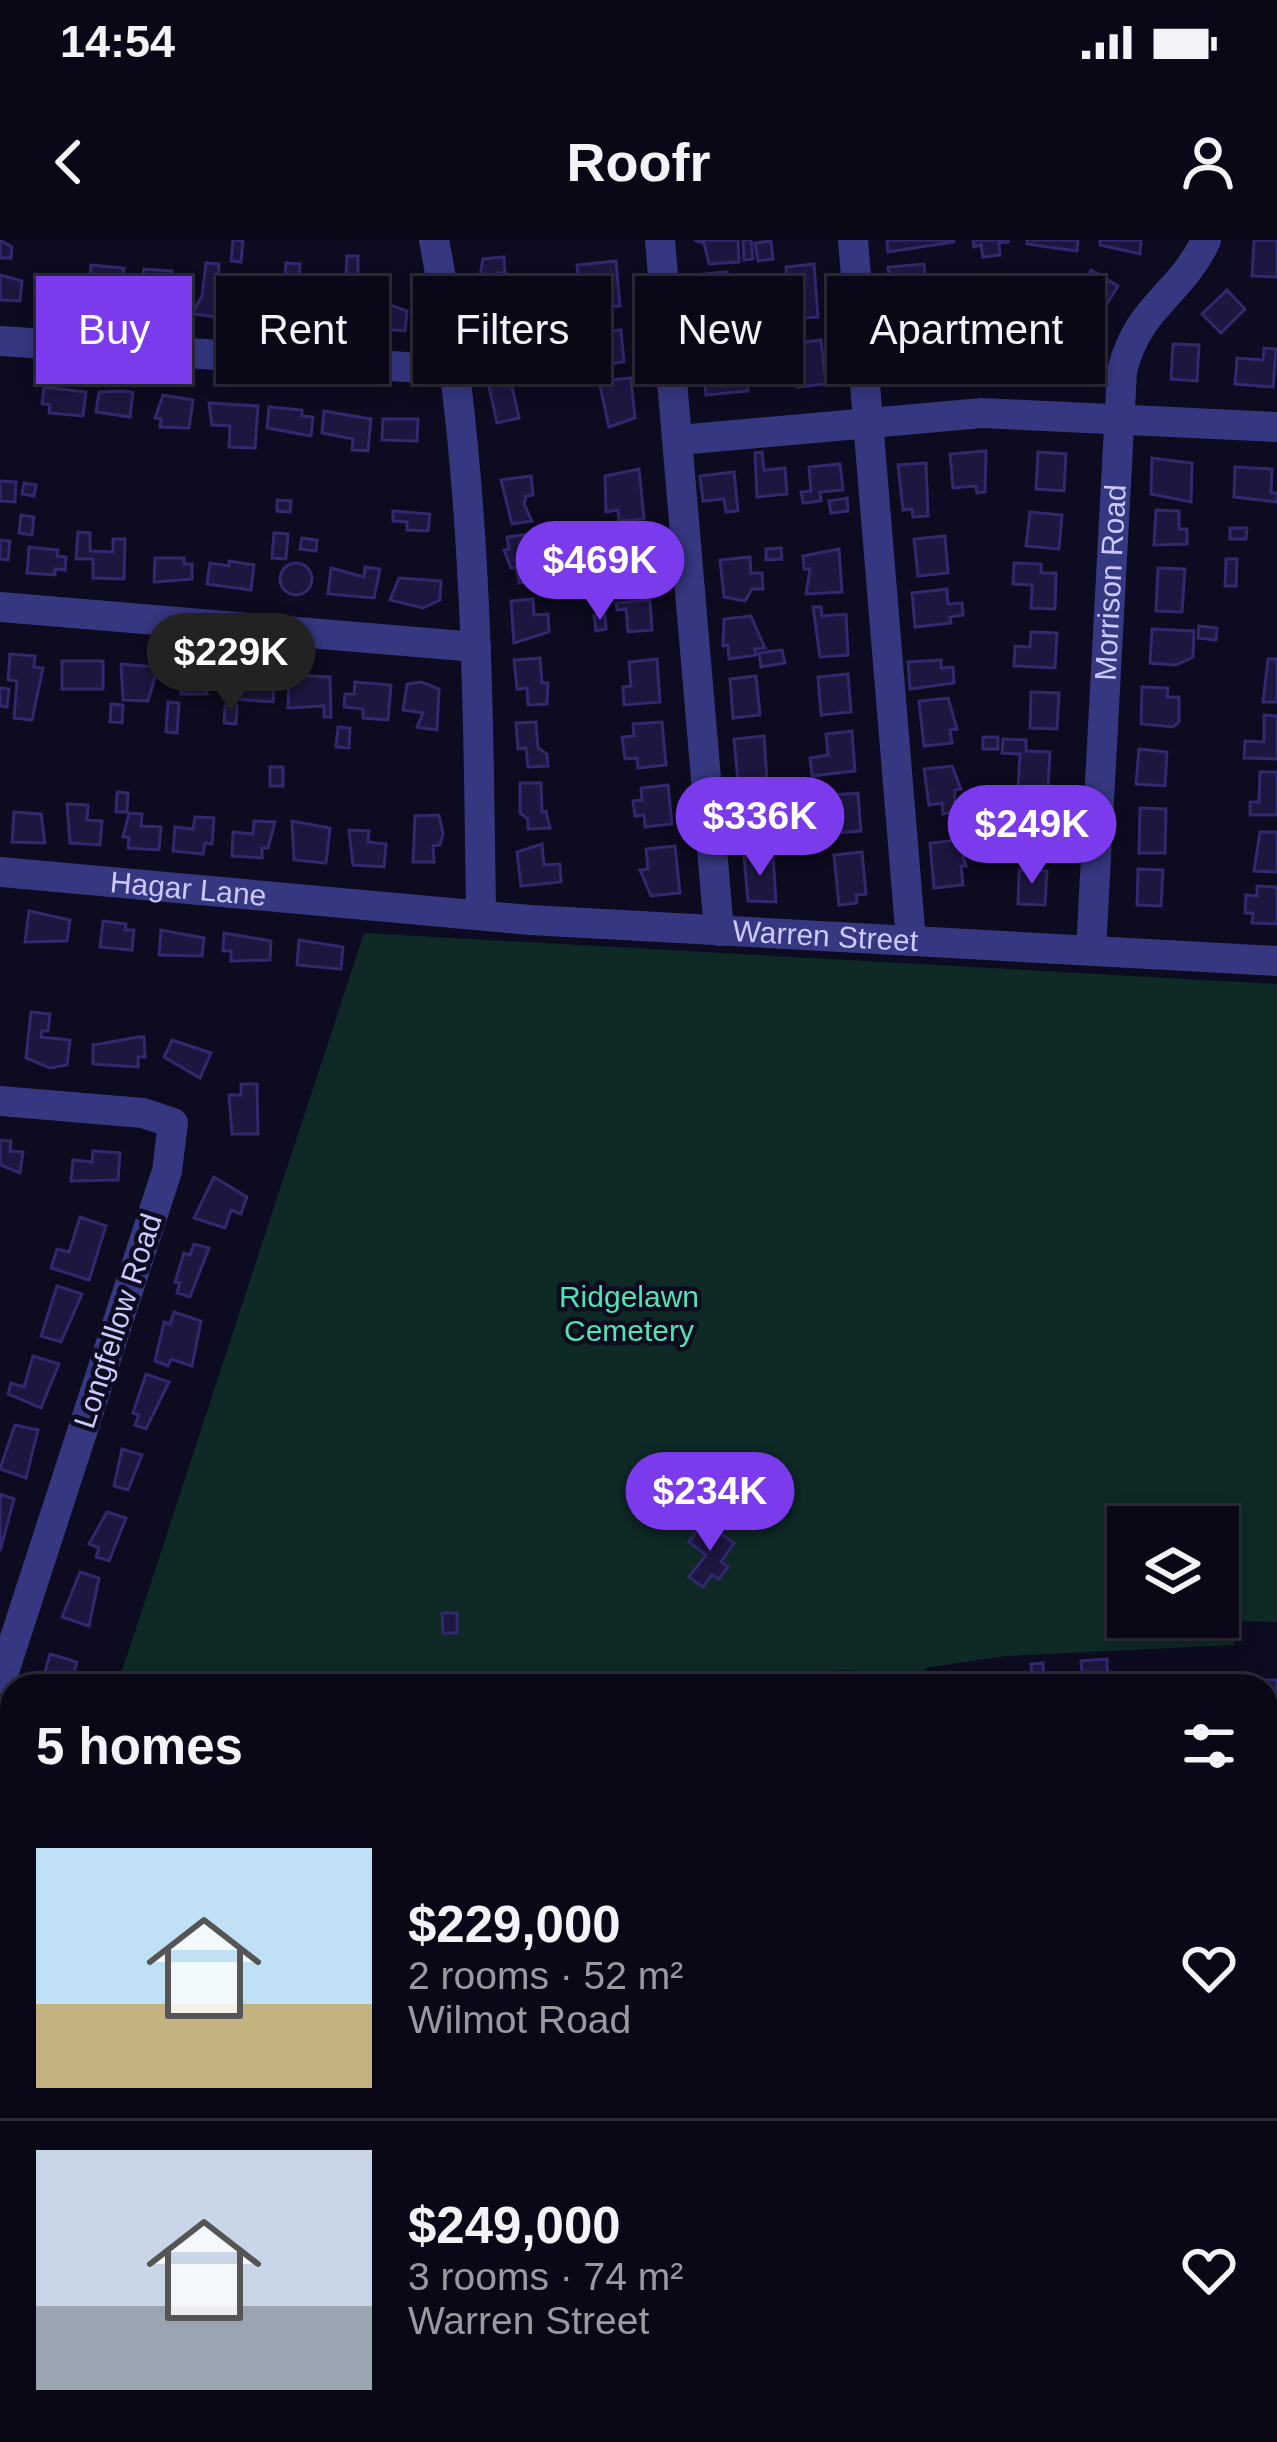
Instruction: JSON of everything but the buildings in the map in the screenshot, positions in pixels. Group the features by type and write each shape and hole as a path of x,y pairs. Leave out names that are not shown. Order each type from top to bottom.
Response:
{"street":[{"path":"434,240 439,276"},
{"path":"660,240 719,931"},
{"path":"853,240 911,941"},
{"name":"Morrison Road","path":"1091,951 1118,418 1130,339 1146,314 1196,262 1207,240"},
{"path":"0,341 413,367"},
{"path":"454,384 476,647 481,915"},
{"path":"679,440 982,413 1277,427"},
{"path":"0,607 476,647"},
{"name":"Hagar Lane","path":"0,872 374,904"},
{"name":"Warren Street","path":"374,904 719,931 1277,961"},
{"name":"Longfellow Road","path":"0,1101 143,1113 173,1123 167,1171 3,1674"}],"green space":[{"name":"Ridgelawn Cemetery","path":"364,933 1277,984 1277,1622 1239,1621 1239,1506 1107,1506 1107,1638 1233,1638 1234,1645 1006,1656 925,1668 925,1674 853,1674 853,1670 121,1674"}]}
